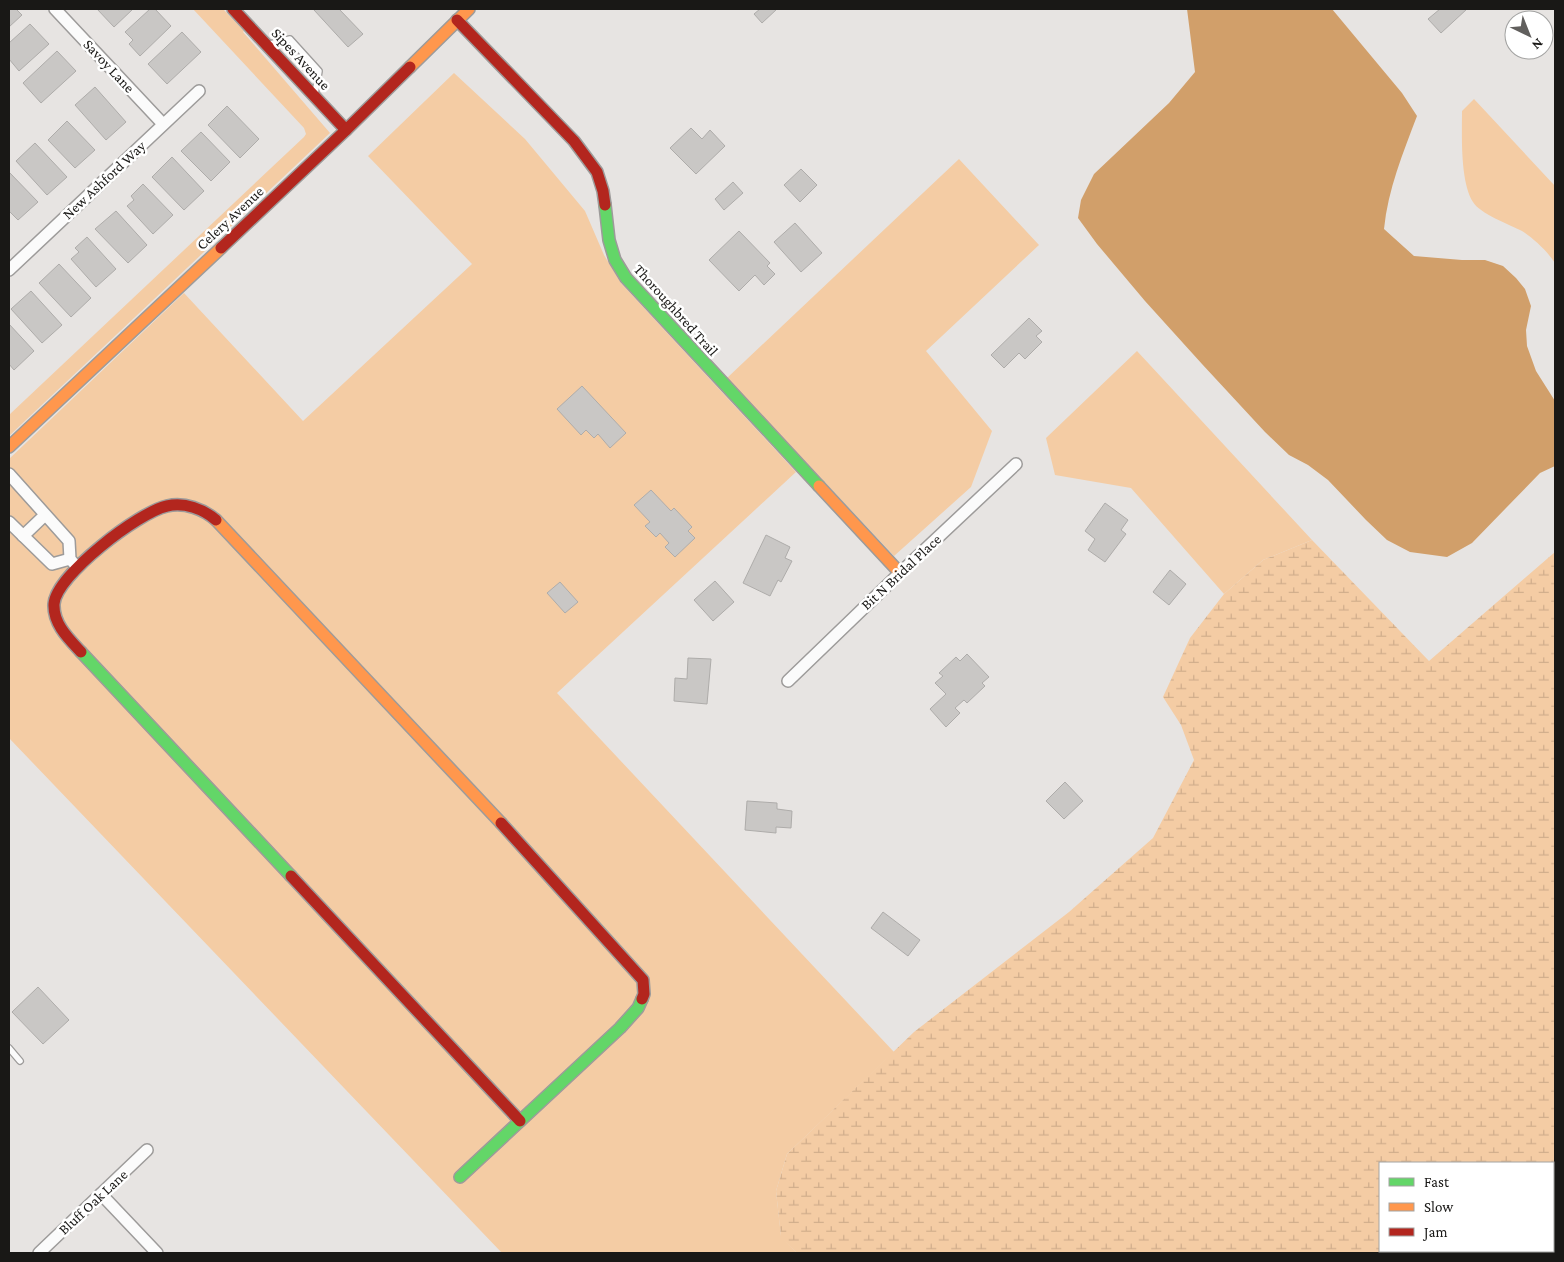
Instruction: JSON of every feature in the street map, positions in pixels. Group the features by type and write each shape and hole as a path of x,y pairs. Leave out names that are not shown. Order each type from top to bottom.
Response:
{"street":[{"name":"Savoy Lane","path":"55,9 163,124"},
{"name":"Sipes Avenue","path":"233,9 346,130"},
{"name":"Celery Avenue","path":"9,447 346,130 469,9"},
{"name":"Thoroughbred Trail","path":"457,20 574,140 597,172 604,198 615,260 626,278 900,573"},
{"name":"New Ashford Way","path":"9,270 199,91"},
{"name":"Bit N Bridal Place","path":"788,681 1016,464"},
{"path":"9,474 69,541 74,563"},
{"path":"460,1177 620,1028 638,1008 644,994 644,980 471,790 221,524 205,512 184,505 165,505 133,520 74,563 55,599 55,615 65,635 520,1121"},
{"path":"23,536 45,514"},
{"path":"9,522 52,564 74,563"},
{"name":"Bluff Oak Lane","path":"39,1253 147,1150"},
{"path":"101,1194 157,1253"}],"lane":[{"path":"267,45 290,39 319,71 315,96"},
{"path":"9,1048 20,1061"}],"green space":[{"path":"193,9 223,9 244,31 330,133 9,436 9,415 306,134 304,128"},
{"path":"454,73 525,139 585,211 604,255 621,283 796,472 557,693 894,1052 787,1154 776,1191 781,1236 797,1253 502,1253 9,738 9,459 184,293 303,421 472,264 368,156"},
{"path":"1474,99 1555,186 1555,263 1536,241 1527,234 1488,214 1473,202 1464,171 1462,111"},
{"path":"959,159 1039,245 926,351 992,431 971,487 894,556 727,378"},
{"path":"1137,351 1312,540 1263,560 1224,594 1131,488 1055,475 1046,438"},
{"path":"1312,540 1429,661 1555,552 1555,1253 797,1253 781,1237 776,1191 787,1154 914,1032 1069,912 1153,838 1194,760 1181,725 1163,697 1190,638 1224,594 1263,560"}],"shaded area":[{"path":"1187,9 1332,9 1402,93 1417,116 1401,157 1389,200 1384,229 1414,256 1485,260 1503,266 1525,289 1531,306 1526,330 1527,346 1536,371 1555,401 1555,466 1540,473 1472,543 1447,557 1410,552 1387,540 1328,480 1308,465 1289,455 1265,432 1145,301 1097,244 1078,218 1081,200 1094,174 1169,103 1195,72"}],"building":[{"path":"9,9 16,9 22,15 9,27"},
{"path":"97,9 133,9 114,27"},
{"path":"150,9 155,9 171,26 140,56 129,44 133,40 125,32"},
{"path":"339,9 363,34 348,47 314,10"},
{"path":"760,9 777,9 762,23 754,14"},
{"path":"1440,9 1467,9 1441,33 1428,19"},
{"path":"30,24 49,44 19,71 9,59 9,43"},
{"path":"182,32 201,52 167,84 148,64"},
{"path":"57,51 76,71 41,103 23,83"},
{"path":"95,87 126,122 106,140 75,105"},
{"path":"227,106 259,139 240,158 208,125"},
{"path":"67,121 95,150 75,168 48,140"},
{"path":"691,128 702,139 710,130 725,146 696,174 670,148"},
{"path":"201,132 230,162 211,181 181,151"},
{"path":"35,143 67,177 47,195 16,161"},
{"path":"172,157 204,191 184,210 152,177"},
{"path":"801,169 817,185 800,202 784,185"},
{"path":"9,172 38,202 18,220 9,211"},
{"path":"733,182 743,193 724,210 715,199"},
{"path":"143,184 173,215 153,234 127,206 134,200 131,196"},
{"path":"116,211 147,245 128,263 95,229"},
{"path":"795,223 822,253 801,272 774,242"},
{"path":"739,231 770,263 767,266 775,274 764,285 755,275 739,291 709,260"},
{"path":"87,237 116,269 96,287 71,259 79,252 75,248"},
{"path":"59,264 91,298 71,317 39,283"},
{"path":"31,291 62,325 42,343 11,309"},
{"path":"1029,318 1042,331 1036,336 1042,342 1025,359 1019,353 1004,368 991,355"},
{"path":"9,324 34,351 14,370 9,364"},
{"path":"582,386 626,433 610,448 598,434 594,438 586,430 581,435 557,409"},
{"path":"651,490 671,511 674,508 692,527 688,531 695,538 675,557 665,547 669,543 660,533 656,537 645,526 650,522 634,505"},
{"path":"1105,503 1128,520 1121,530 1126,534 1105,562 1088,550 1095,539 1085,531"},
{"path":"766,535 790,547 785,558 792,561 781,582 778,580 770,596 743,583"},
{"path":"1170,570 1186,584 1169,605 1153,592"},
{"path":"715,581 734,602 713,621 694,600"},
{"path":"560,582 578,602 565,613 547,593"},
{"path":"967,654 989,677 982,683 985,686 967,703 964,700 955,708 960,713 946,727 930,709 946,694 935,683 943,676 939,673 956,657 960,661"},
{"path":"688,658 711,659 707,704 674,701 675,678 687,679"},
{"path":"1065,782 1083,801 1064,819 1046,801"},
{"path":"747,801 777,803 777,809 792,811 791,828 776,827 776,833 745,830"},
{"path":"883,912 920,940 908,956 871,928"},
{"path":"38,987 69,1020 43,1044 12,1012"}],"traffic: fast":[{"path":"605,205 609,240 615,260 626,278 819,486"},
{"path":"81,652 291,876"},
{"path":"460,1177 620,1028 638,1008 642,999"}],"traffic: slow":[{"path":"410,67 469,9"},
{"path":"9,447 221,248"},
{"path":"819,486 900,573"},
{"path":"216,520 501,823"}],"traffic: jam":[{"path":"233,9 346,130"},
{"path":"457,20 574,141 597,172 605,205"},
{"path":"221,248 410,67"},
{"path":"81,652 59,625 54,611 54,604 58,592 83,562 119,532 154,511 167,506 193,507 216,520"},
{"path":"501,823 643,980 644,994 642,999"},
{"path":"291,876 520,1121"}]}
